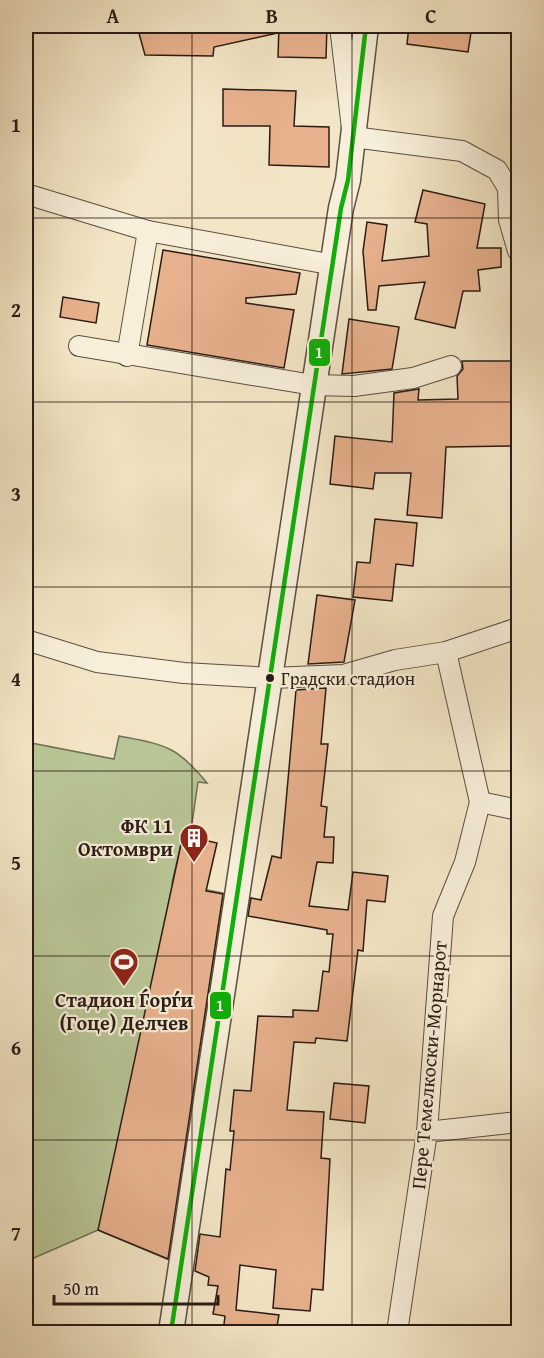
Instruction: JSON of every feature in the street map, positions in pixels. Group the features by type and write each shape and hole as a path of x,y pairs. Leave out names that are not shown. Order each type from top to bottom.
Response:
{"street":[{"path":"340,26 352,137"},
{"path":"171,1332 271,678 313,385 334,265 366,26"},
{"path":"352,137 462,152 497,170 508,188 519,251"},
{"path":"26,194 148,231 334,265"},
{"path":"127,356 148,231"},
{"path":"79,346 127,356 313,385 354,386 404,380 451,366"},
{"path":"26,639 97,662 184,673 271,678 343,675 395,660 446,652 519,628"},
{"name":"Пере Темелкоски-Морнарот","path":"397,1332 427,1132 442,916 465,862 480,802 446,652"},
{"path":"480,802 519,810"},
{"path":"427,1132 519,1122"}],"green space":[{"name":"Стадион Ѓорѓи (Гоце) Делчев","path":"119,736 169,749 187,761 207,783 198,782 190,837 183,836 172,883 238,896 181,1265 98,1230 34,1258 26,1256 26,742 114,759"}],"building":[{"path":"137,26 277,26 278,33 214,47 213,56 145,55"},
{"path":"279,26 327,26 326,58 278,57"},
{"path":"409,26 472,26 468,52 407,44"},
{"path":"223,89 296,91 294,126 329,127 329,167 269,165 270,126 223,126"},
{"path":"423,190 485,204 477,248 501,248 501,267 478,270 480,291 463,291 455,328 415,319 425,282 379,286 376,310 368,310 363,251 367,222 387,225 382,261 429,256 427,224 415,222"},
{"path":"163,250 300,273 296,294 246,298 246,303 294,310 284,368 147,345"},
{"path":"63,297 99,303 96,323 60,317"},
{"path":"349,319 399,327 392,369 342,374"},
{"path":"462,361 511,361 511,446 446,447 442,518 407,515 411,473 375,473 373,489 330,484 335,436 392,442 394,393 419,389 418,400 458,399 457,376 463,369"},
{"path":"375,519 417,523 413,566 396,564 392,601 353,597 357,562 370,563"},
{"path":"317,595 355,600 344,662 308,664"},
{"path":"326,688 321,744 328,744 321,806 327,807 324,837 334,837 333,863 317,862 309,906 348,910 353,872 388,876 385,902 367,900 363,951 358,950 347,1041 316,1038 315,1043 294,1042 287,1110 324,1112 321,1158 330,1159 323,1290 312,1289 310,1311 273,1308 276,1270 240,1265 236,1310 279,1315 276,1332 223,1332 225,1316 213,1314 218,1286 208,1285 209,1277 195,1271 200,1234 220,1237 226,1169 230,1170 234,1131 230,1131 234,1090 251,1091 258,1016 293,1017 293,1010 318,1011 323,971 329,972 333,934 327,934 327,930 248,916 251,898 261,900 272,856 281,858 296,690"},
{"path":"183,835 217,843 206,891 223,894 168,1259 98,1230"},
{"path":"334,1083 369,1086 365,1123 330,1119"}],"transit line":[{"name":"1","path":"171,1332 341,208 348,180 366,26"}],"place":[{"name":"Градски стадион","path":"270,678"},
{"name":"ФК 11 Октомври","path":"194,864"},
{"name":"Стадион Ѓорѓи (Гоце) Делчев","path":"124,988"}]}
